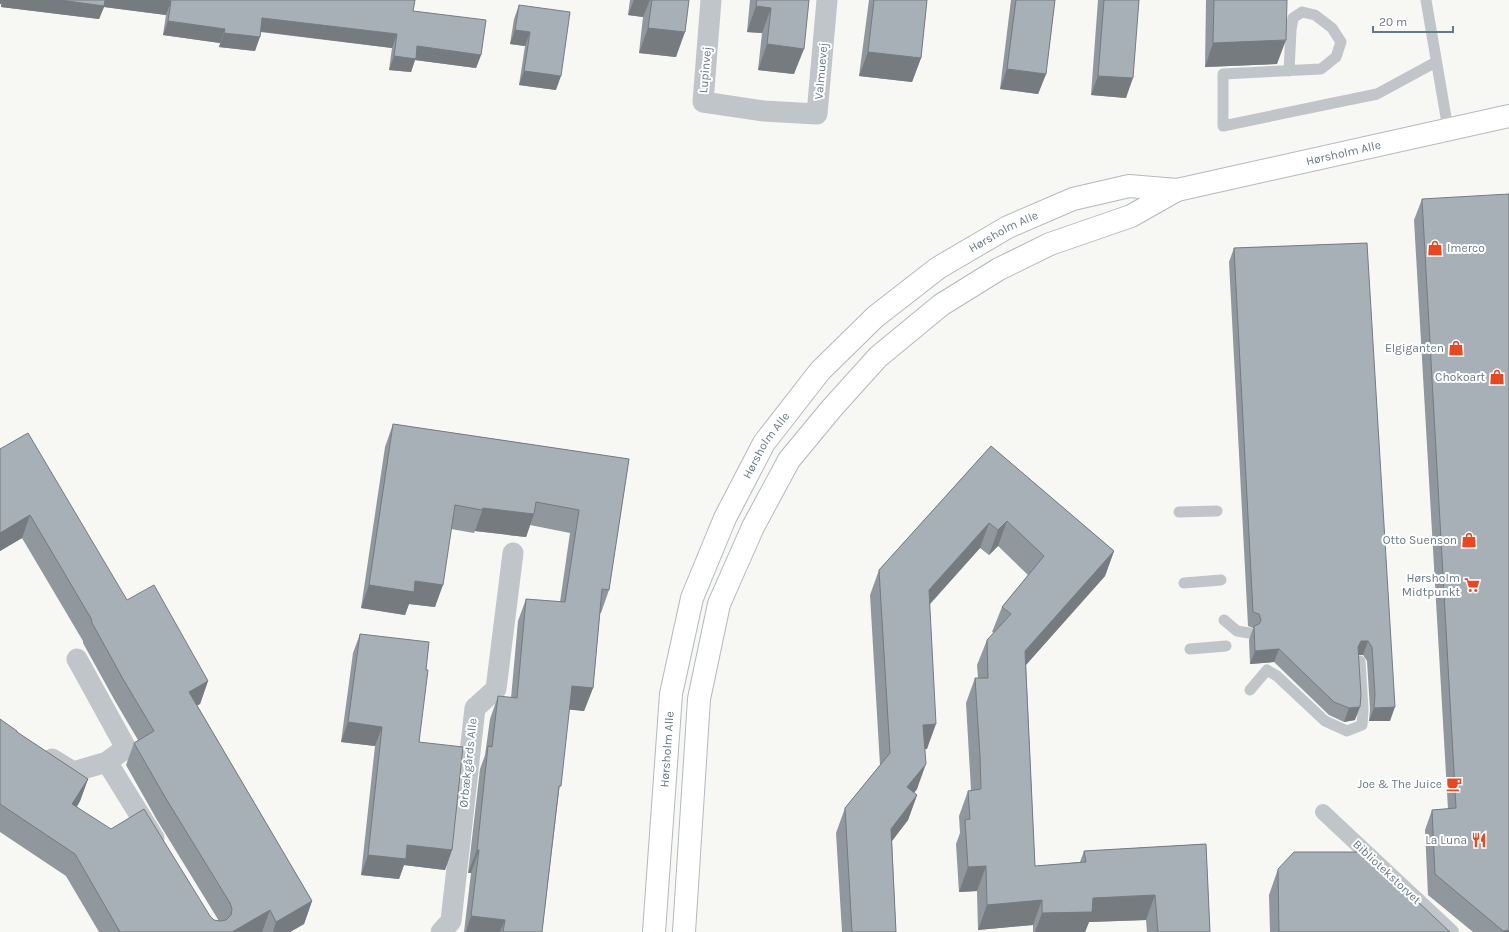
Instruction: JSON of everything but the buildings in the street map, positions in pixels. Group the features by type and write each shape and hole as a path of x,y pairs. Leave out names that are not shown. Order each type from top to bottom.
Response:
{"main road":[{"name":"Hørsholm Alle","path":"684,932 699,699 719,604 753,527 789,460 832,408 878,357 941,305 999,269 1050,244 1131,216 1177,190 1509,116"},
{"name":"Hørsholm Alle","path":"654,932 671,694 692,598 725,518 764,443 820,371 875,317 938,268 1008,227 1074,199 1129,186 1177,190"}],"street":[{"name":"Lupinvej","path":"711,0 703,102 764,110"},
{"name":"Valmuevej","path":"764,110 817,114 827,0"},
{"name":"Ørbækgårds Alle","path":"441,932 450,922 474,708 496,689 513,553"},
{"path":"33,747 73,772 107,762 126,748 77,659"},
{"path":"107,762 166,857"},
{"name":"Bibliotekstorvet","path":"1323,812 1451,932"}],"lane":[{"path":"1426,0 1448,129"},
{"path":"1289,71 1293,18 1302,12 1314,15 1332,28 1341,42 1336,57 1321,70 1223,74 1224,126 1377,94 1436,62"},
{"path":"1179,512 1217,511"},
{"path":"1184,583 1221,580"},
{"path":"1224,620 1237,631 1249,634"},
{"path":"1190,649 1226,646"},
{"path":"1250,690 1267,670 1277,676 1325,721 1347,731 1362,725 1363,709 1360,661"}],"place":[{"name":"Imerco","path":"1435,248"},
{"name":"Elgiganten","path":"1456,348"},
{"name":"Chokoart","path":"1497,377"},
{"name":"Otto Suenson","path":"1469,540"},
{"name":"Hørsholm Midtpunkt","path":"1472,585"},
{"name":"Joe & The Juice","path":"1454,784"},
{"name":"La Luna","path":"1479,840"}]}
